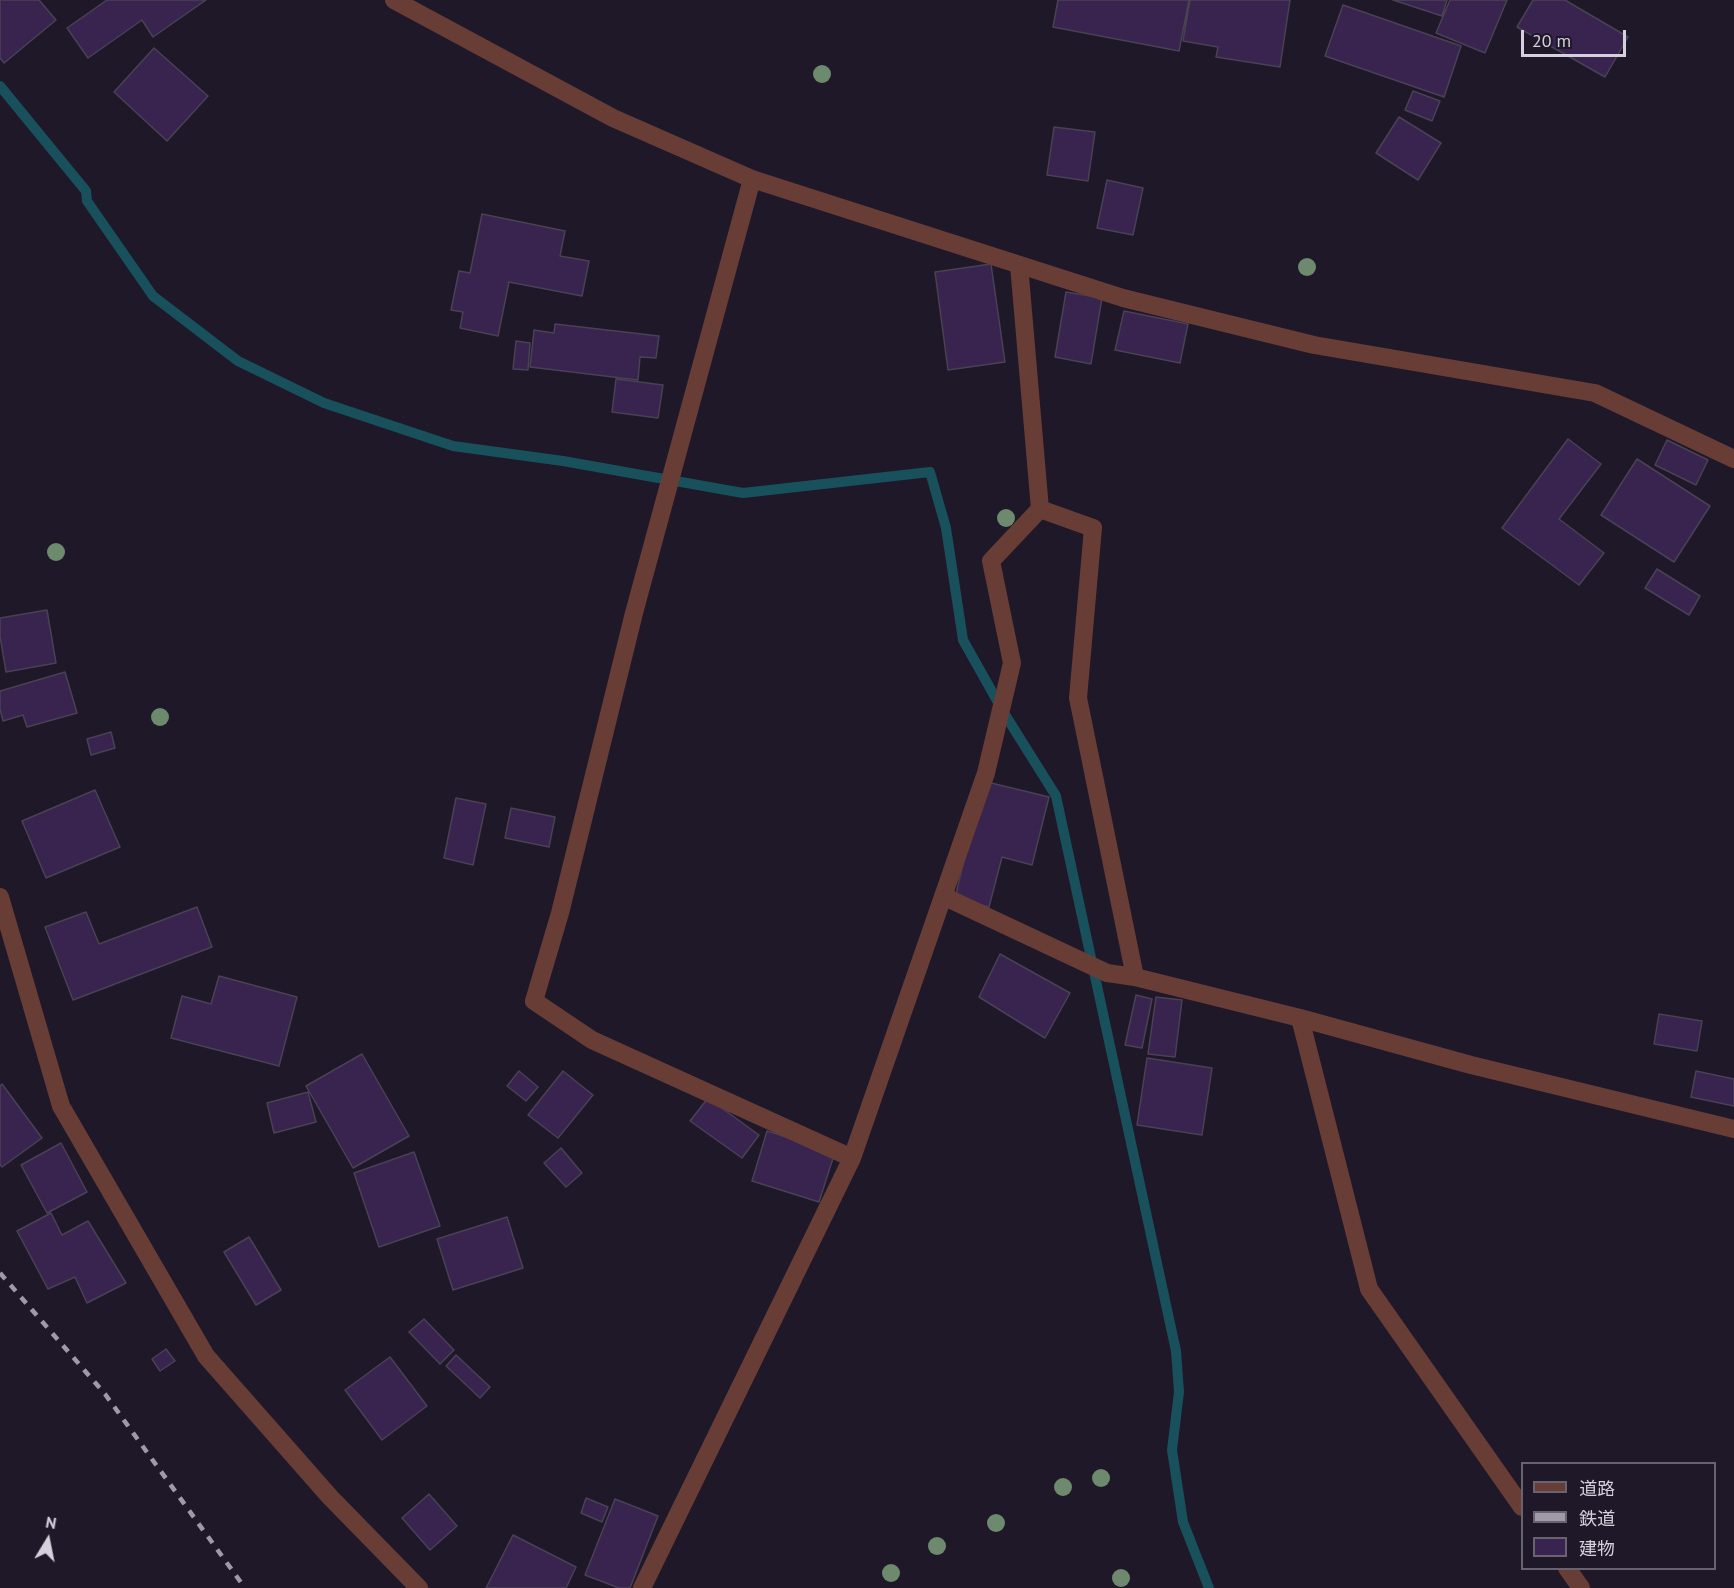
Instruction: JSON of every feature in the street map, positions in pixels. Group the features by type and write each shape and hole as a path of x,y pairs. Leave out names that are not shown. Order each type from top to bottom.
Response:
{"street":[{"path":"394,0 613,118 752,179 1123,298 1314,345 1595,393 1734,459"},
{"path":"752,179 634,613 560,913 534,1001 592,1040 852,1158"},
{"path":"642,1588 852,1158 986,772 1012,663 991,561 1040,509 1019,265"},
{"path":"1040,509 1093,528 1078,698 1135,977"},
{"path":"943,896 1107,973 1135,977 1300,1018 1472,1065 1734,1128"},
{"path":"0,897 61,1106 206,1356 330,1497 420,1588"},
{"path":"1300,1018 1369,1289 1521,1507"},
{"path":"1568,1570 1581,1588"}],"building":[{"path":"0,0 39,0 56,20 4,63 0,58"},
{"path":"107,0 206,0 153,37 142,20 88,58 67,28"},
{"path":"1058,0 1189,0 1179,51 1053,27"},
{"path":"1190,0 1290,0 1280,67 1216,57 1218,47 1183,41"},
{"path":"1393,0 1447,0 1442,16"},
{"path":"1450,0 1507,0 1485,53 1436,33"},
{"path":"1533,0 1565,0 1628,37 1605,77 1517,27"},
{"path":"1343,5 1461,46 1444,97 1325,56"},
{"path":"154,48 208,96 167,141 114,92"},
{"path":"1413,91 1440,101 1432,121 1405,110"},
{"path":"1399,117 1441,143 1418,180 1376,153"},
{"path":"1054,127 1095,132 1088,181 1047,175"},
{"path":"1107,180 1143,188 1133,235 1097,228"},
{"path":"482,214 565,231 560,256 589,261 582,296 509,282 498,336 460,328 463,312 451,310 459,271 470,273"},
{"path":"991,264 1005,362 948,370 935,272"},
{"path":"1066,292 1102,298 1091,364 1055,357"},
{"path":"1124,311 1188,324 1180,363 1115,350"},
{"path":"555,324 659,336 656,358 640,357 638,380 530,367 534,330 554,333"},
{"path":"516,341 530,343 528,370 513,369"},
{"path":"616,379 663,385 658,418 612,412"},
{"path":"1568,439 1601,464 1559,519 1604,553 1579,585 1502,528"},
{"path":"1667,440 1708,460 1696,485 1655,465"},
{"path":"1637,459 1710,506 1674,562 1601,515"},
{"path":"1657,569 1700,596 1689,615 1645,588"},
{"path":"47,610 56,663 6,672 0,636 0,618"},
{"path":"65,672 77,713 27,727 23,715 3,721 0,691"},
{"path":"111,732 115,748 91,755 87,739"},
{"path":"983,781 1049,797 1032,865 1002,857 989,907 955,898"},
{"path":"95,790 120,847 46,878 22,821"},
{"path":"456,798 486,804 473,865 444,858"},
{"path":"511,808 555,817 549,847 505,838"},
{"path":"197,907 212,947 73,1000 45,927 86,912 99,944"},
{"path":"1000,954 1070,993 1045,1038 979,997"},
{"path":"219,976 297,997 279,1066 171,1038 182,996 211,1004"},
{"path":"1136,995 1152,999 1142,1048 1125,1045"},
{"path":"1156,997 1182,1000 1175,1057 1148,1054"},
{"path":"1659,1014 1702,1021 1697,1051 1654,1044"},
{"path":"362,1054 409,1136 353,1168 306,1086"},
{"path":"1147,1058 1212,1068 1202,1135 1137,1125"},
{"path":"519,1071 538,1087 526,1101 507,1086"},
{"path":"563,1071 593,1095 558,1138 528,1115"},
{"path":"1696,1071 1734,1079 1734,1106 1691,1097"},
{"path":"2,1084 42,1138 2,1167 0,1165 0,1086"},
{"path":"308,1092 316,1122 274,1133 267,1103"},
{"path":"708,1098 759,1135 742,1158 690,1121"},
{"path":"767,1131 835,1152 819,1202 752,1181"},
{"path":"61,1143 87,1192 47,1213 21,1165"},
{"path":"561,1148 582,1173 566,1187 544,1163"},
{"path":"414,1152 440,1226 379,1247 354,1173"},
{"path":"51,1213 62,1235 88,1221 126,1283 87,1303 75,1277 48,1289 17,1231"},
{"path":"507,1217 523,1268 453,1290 437,1239"},
{"path":"249,1237 281,1290 256,1305 224,1252"},
{"path":"424,1319 454,1350 440,1364 409,1332"},
{"path":"166,1349 175,1361 160,1371 152,1359"},
{"path":"456,1355 490,1387 480,1398 446,1366"},
{"path":"390,1357 427,1406 382,1440 345,1390"},
{"path":"429,1494 457,1526 430,1550 402,1518"},
{"path":"586,1498 608,1507 602,1522 581,1513"},
{"path":"615,1499 658,1516 630,1588 619,1588 585,1575"},
{"path":"513,1535 576,1567 566,1588 486,1588"}],"waterway":[{"path":"0,86 86,191 87,201 153,296 238,361 324,403 453,446 563,461 743,493 930,472 946,528 963,640 1004,713 1056,796 1176,1351 1179,1392 1172,1450 1183,1522 1209,1588"}],"railway":[{"path":"0,1273 105,1394 245,1588"}]}
